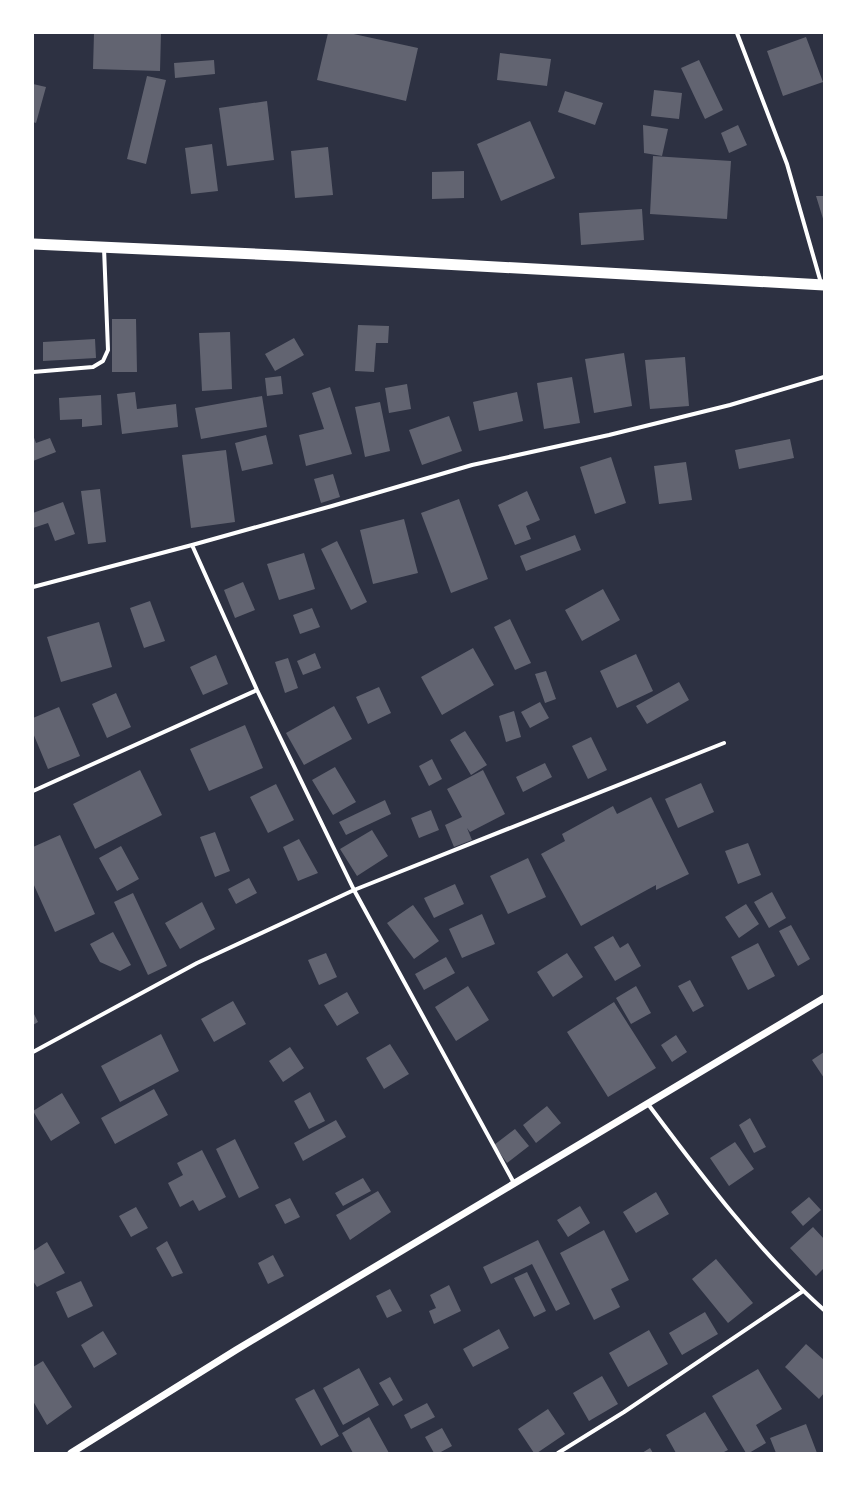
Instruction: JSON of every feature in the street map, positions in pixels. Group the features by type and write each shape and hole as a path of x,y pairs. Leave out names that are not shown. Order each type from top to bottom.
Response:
{"highway":[{"path":"33,244 322,257 823,285"}],"street":[{"path":"737,33 787,164 823,285"},
{"path":"33,372 92,367 103,361 108,350 104,248"},
{"path":"33,586 192,545 472,465 609,435 723,407 824,377"},
{"path":"192,545 257,690 354,890 514,1183"},
{"path":"33,791 257,690"},
{"path":"33,1052 197,963 354,890 724,743"},
{"path":"71,1453 236,1350 824,998"},
{"path":"648,1104 745,1228 803,1291 824,1310"},
{"path":"558,1453 624,1412 803,1291"}],"building":[{"path":"94,33 161,33 160,71 93,69"},
{"path":"328,33 349,33 418,48 406,101 317,80"},
{"path":"806,37 823,82 783,96 767,51"},
{"path":"500,53 551,59 547,86 497,80"},
{"path":"214,60 215,74 175,78 174,63"},
{"path":"699,60 723,110 705,119 681,68"},
{"path":"147,76 166,80 146,164 127,159"},
{"path":"33,84 46,87 36,123 33,122"},
{"path":"654,90 682,93 679,119 651,116"},
{"path":"565,91 603,103 595,125 558,112"},
{"path":"267,101 274,160 227,166 219,108"},
{"path":"530,121 555,178 501,201 477,144"},
{"path":"643,125 668,129 662,156 644,153"},
{"path":"738,125 747,145 729,153 721,133"},
{"path":"212,144 218,191 191,194 185,148"},
{"path":"328,147 333,195 295,198 291,151"},
{"path":"653,156 731,161 727,219 650,214"},
{"path":"464,171 464,198 432,199 432,172"},
{"path":"816,196 824,196 824,222"},
{"path":"642,209 644,240 581,245 579,213"},
{"path":"112,319 136,319 137,372 112,372"},
{"path":"358,325 389,326 388,343 376,343 374,372 355,371"},
{"path":"230,332 232,389 202,391 199,333"},
{"path":"294,338 304,355 275,371 265,354"},
{"path":"95,339 96,358 43,361 43,342"},
{"path":"624,353 632,406 594,413 585,359"},
{"path":"685,357 689,406 650,409 645,360"},
{"path":"281,376 283,394 267,396 265,378"},
{"path":"572,377 580,423 544,429 537,383"},
{"path":"407,384 411,409 389,413 385,388"},
{"path":"330,387 352,454 306,466 299,435 324,429 312,393"},
{"path":"135,392 137,409 176,404 178,427 122,434 117,394"},
{"path":"517,392 523,421 479,431 473,402"},
{"path":"101,395 102,425 82,427 82,419 60,420 59,398"},
{"path":"262,396 267,427 201,439 195,408"},
{"path":"380,402 390,451 365,457 355,407"},
{"path":"449,416 462,451 422,465 409,430"},
{"path":"33,435 36,443 50,438 56,452 33,461"},
{"path":"266,435 273,464 242,471 235,443"},
{"path":"790,439 794,458 739,469 735,450"},
{"path":"226,450 235,522 191,528 182,455"},
{"path":"611,457 626,503 595,514 580,467"},
{"path":"686,462 692,500 659,504 654,466"},
{"path":"333,474 340,497 321,503 314,479"},
{"path":"100,489 106,542 88,544 81,491"},
{"path":"527,491 540,520 526,526 531,539 515,545 498,505"},
{"path":"459,499 488,579 451,593 421,513"},
{"path":"63,502 75,534 55,541 48,523 33,528 33,513"},
{"path":"404,519 418,573 373,584 360,530"},
{"path":"575,535 581,550 526,571 520,556"},
{"path":"337,541 367,602 351,610 321,549"},
{"path":"304,553 315,589 279,600 267,564"},
{"path":"243,582 255,610 235,618 224,590"},
{"path":"603,589 620,620 582,641 565,610"},
{"path":"150,601 165,641 144,648 130,608"},
{"path":"312,608 320,627 300,634 293,615"},
{"path":"510,619 531,663 515,670 494,627"},
{"path":"99,622 112,667 61,682 47,637"},
{"path":"473,648 494,685 442,715 421,677"},
{"path":"315,653 321,668 303,675 297,661"},
{"path":"636,654 653,691 617,708 600,671"},
{"path":"216,655 228,684 203,695 190,667"},
{"path":"288,658 298,688 285,693 275,662"},
{"path":"546,671 556,699 545,703 535,674"},
{"path":"679,682 689,700 647,724 636,706"},
{"path":"379,687 391,713 368,724 356,697"},
{"path":"116,693 131,727 107,738 92,704"},
{"path":"540,702 549,718 530,728 521,712"},
{"path":"334,706 352,739 304,765 286,733"},
{"path":"59,707 80,756 48,769 33,733 33,718"},
{"path":"514,711 521,737 506,742 499,716"},
{"path":"245,725 263,768 209,791 190,749"},
{"path":"465,731 487,765 471,775 450,740"},
{"path":"591,737 607,770 588,779 572,746"},
{"path":"432,759 442,779 429,786 419,766"},
{"path":"545,763 552,777 523,792 516,777"},
{"path":"335,767 356,802 333,815 312,780"},
{"path":"140,770 162,815 95,849 73,804"},
{"path":"483,770 505,814 470,832 467,828 472,840 454,847 445,825 462,817 447,789"},
{"path":"701,783 714,812 678,828 665,799"},
{"path":"276,784 294,820 268,833 250,797"},
{"path":"651,797 689,874 656,890 656,885 581,926 541,854 565,841 562,834 613,806 617,814"},
{"path":"385,800 391,814 346,835 339,822"},
{"path":"431,810 439,830 419,838 411,818"},
{"path":"372,830 388,856 357,876 340,849"},
{"path":"215,832 230,871 215,877 200,837"},
{"path":"60,835 95,914 55,932 33,883 33,847"},
{"path":"299,839 318,873 298,881 283,847"},
{"path":"748,843 761,875 738,884 725,851"},
{"path":"121,846 139,879 117,891 99,858"},
{"path":"528,858 546,897 508,914 490,876"},
{"path":"249,878 257,893 236,904 228,889"},
{"path":"455,884 464,904 434,918 424,898"},
{"path":"772,892 786,918 769,928 754,902"},
{"path":"133,893 167,966 148,975 114,902"},
{"path":"202,902 215,929 180,949 165,923"},
{"path":"746,904 759,924 739,938 725,917"},
{"path":"413,905 439,941 414,959 387,923"},
{"path":"482,914 495,944 462,958 449,929"},
{"path":"791,925 810,959 798,966 779,931"},
{"path":"113,932 131,965 120,971 100,962 90,944"},
{"path":"613,936 620,948 628,943 641,966 615,981 594,947"},
{"path":"758,943 775,976 748,990 731,957"},
{"path":"326,953 337,977 319,985 308,960"},
{"path":"567,953 583,977 553,997 537,972"},
{"path":"446,957 455,973 424,990 415,974"},
{"path":"690,980 704,1006 693,1012 678,986"},
{"path":"468,986 489,1020 456,1041 435,1007"},
{"path":"636,986 651,1013 631,1024 616,998"},
{"path":"347,992 359,1013 337,1026 324,1005"},
{"path":"233,1001 246,1024 214,1042 201,1019"},
{"path":"614,1002 656,1068 608,1097 567,1032"},
{"path":"33,1012 38,1022 33,1025"},
{"path":"161,1034 179,1071 120,1102 101,1066"},
{"path":"676,1035 687,1052 672,1062 661,1045"},
{"path":"390,1044 409,1074 384,1089 366,1058"},
{"path":"290,1047 304,1068 283,1082 269,1061"},
{"path":"824,1052 824,1078 812,1060"},
{"path":"154,1089 168,1115 115,1144 101,1118"},
{"path":"310,1092 325,1121 309,1129 294,1101"},
{"path":"62,1093 80,1123 51,1141 33,1111"},
{"path":"547,1106 561,1123 536,1143 523,1125"},
{"path":"750,1118 766,1147 754,1153 739,1125"},
{"path":"336,1120 346,1137 303,1161 294,1143"},
{"path":"515,1129 529,1146 507,1163 494,1145"},
{"path":"235,1139 259,1188 239,1198 216,1149"},
{"path":"735,1142 754,1169 729,1186 710,1158"},
{"path":"202,1150 226,1197 199,1211 193,1200 180,1207 168,1183 183,1175 177,1163"},
{"path":"363,1178 371,1191 343,1206 335,1193"},
{"path":"378,1191 391,1212 350,1240 336,1215"},
{"path":"656,1192 669,1214 636,1233 623,1212"},
{"path":"809,1197 821,1210 803,1226 791,1212"},
{"path":"290,1198 300,1217 285,1224 275,1205"},
{"path":"580,1206 590,1223 568,1237 557,1220"},
{"path":"136,1207 148,1228 131,1237 119,1216"},
{"path":"813,1227 824,1239 824,1268 816,1276 790,1248"},
{"path":"604,1230 629,1280 611,1289 620,1307 594,1320 560,1253"},
{"path":"538,1240 570,1304 556,1311 532,1264 491,1284 483,1267"},
{"path":"167,1241 183,1273 172,1277 156,1248"},
{"path":"47,1242 65,1273 37,1287 33,1281 33,1251"},
{"path":"273,1255 284,1276 268,1284 258,1263"},
{"path":"716,1259 753,1303 728,1323 692,1279"},
{"path":"527,1272 546,1311 534,1317 514,1278"},
{"path":"81,1281 93,1306 68,1318 56,1292"},
{"path":"449,1285 461,1311 434,1324 429,1311 436,1308 430,1295"},
{"path":"390,1289 402,1311 387,1318 376,1296"},
{"path":"705,1312 718,1334 682,1355 669,1333"},
{"path":"499,1329 509,1348 473,1367 463,1349"},
{"path":"649,1330 668,1364 628,1387 609,1353"},
{"path":"103,1331 117,1354 94,1368 81,1345"},
{"path":"806,1344 824,1360 824,1393 819,1399 785,1367"},
{"path":"43,1361 72,1407 47,1425 33,1401 33,1367"},
{"path":"359,1368 379,1405 343,1425 323,1388"},
{"path":"758,1369 782,1409 756,1425 766,1443 749,1453 746,1453 712,1396"},
{"path":"602,1376 618,1404 589,1421 573,1393"},
{"path":"390,1377 403,1400 393,1406 379,1383"},
{"path":"314,1389 339,1436 321,1446 295,1399"},
{"path":"427,1403 435,1417 411,1429 404,1415"},
{"path":"548,1409 565,1434 537,1453 534,1453 518,1429"},
{"path":"705,1412 728,1450 722,1453 676,1453 666,1435"},
{"path":"369,1417 389,1453 353,1453 342,1433"},
{"path":"806,1424 817,1453 776,1453 770,1438"},
{"path":"442,1428 452,1446 439,1453 434,1453 425,1437"},
{"path":"650,1448 653,1453 642,1453"}]}
